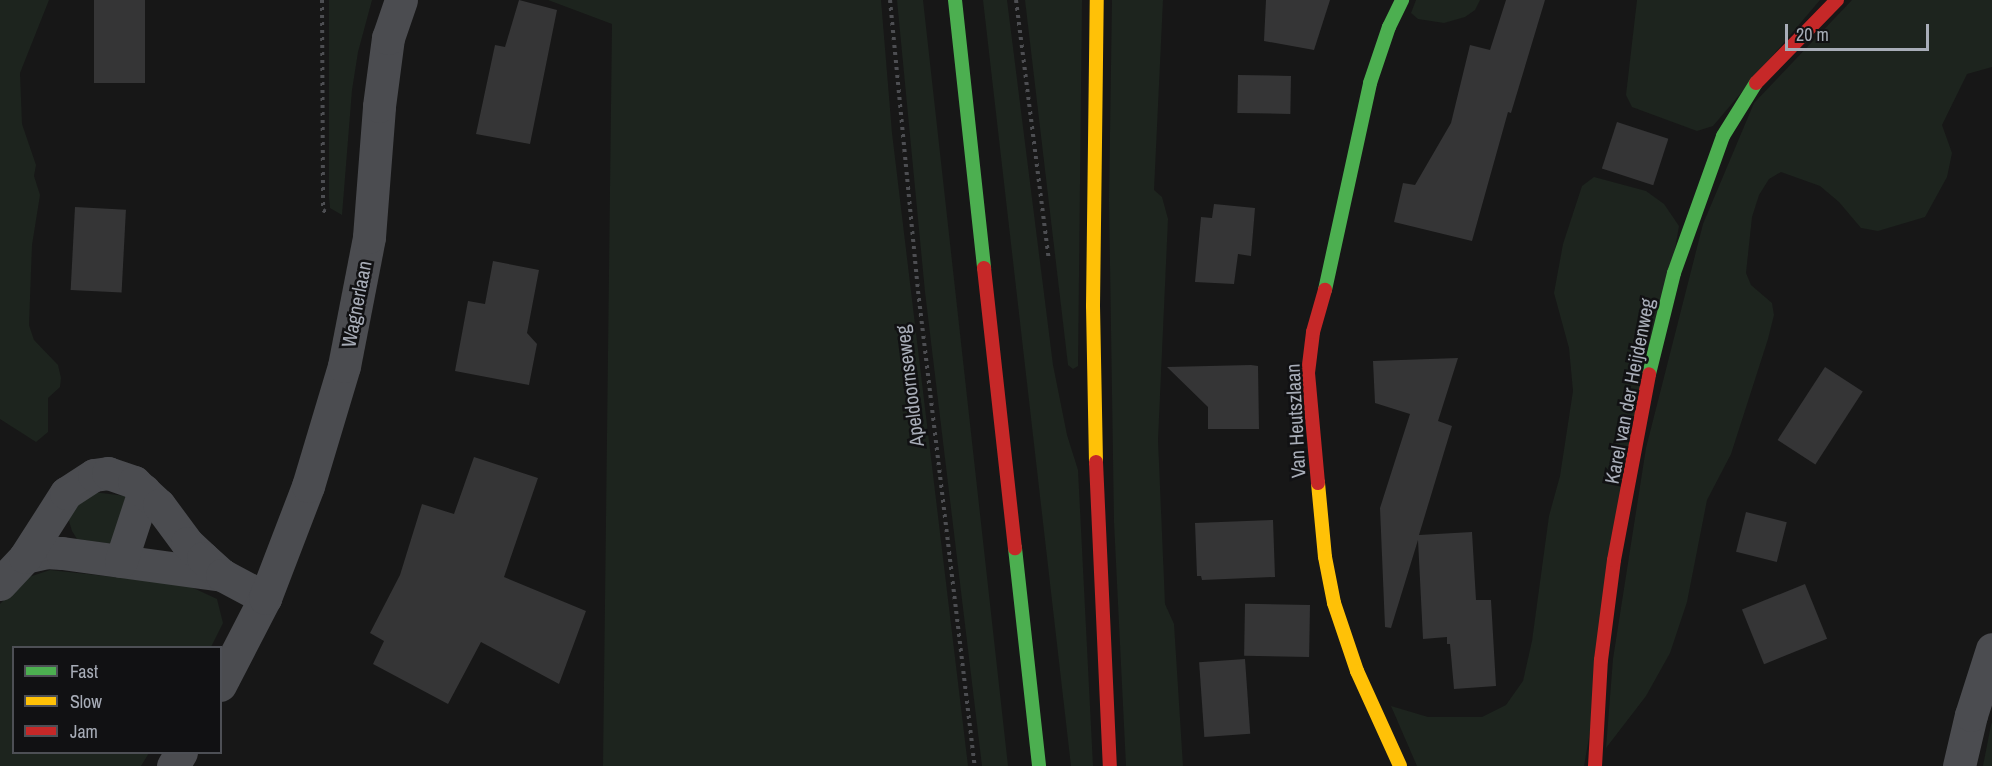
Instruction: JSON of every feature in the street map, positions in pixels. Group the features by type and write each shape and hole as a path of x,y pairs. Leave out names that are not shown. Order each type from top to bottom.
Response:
{"street":[{"name":"Wagnerlaan","path":"222,681 265,598 308,486 346,356 369,237 379,106 388,38 401,0"},
{"path":"955,0 1039,766"},
{"path":"1097,0 1093,318 1096,477 1110,766"},
{"name":"Van Heutszlaan","path":"1400,766 1357,671 1335,603 1325,556 1308,373 1313,332 1330,271 1370,83 1389,27 1402,0"},
{"name":"Karel van der Heijdenweg","path":"1594,766 1601,660 1614,560 1654,345 1674,273 1723,136 1745,99 1762,75 1837,0"},
{"path":"0,584 25,557 48,517 66,493 78,483 94,475 108,473 134,482 159,505 187,543 222,575 265,598"},
{"path":"121,561 144,491"},
{"path":"25,557 45,552 222,575"},
{"path":"1959,766 1971,715 1992,649"}],"path":[{"path":"322,0 323,210 369,237"},
{"name":"Apeldoornseweg","path":"890,0 918,291 975,766"},
{"path":"1016,0 1049,264"}],"shaded area":[{"path":"0,0 49,0 20,73 22,124 36,165 34,176 40,195 32,245 29,325 34,340 58,365 61,378 60,387 48,398 48,432 36,442 0,419"},
{"path":"329,0 372,0 358,52 352,90 342,215 330,208 329,197"},
{"path":"548,0 881,0 892,133 968,766 603,766 612,24"},
{"path":"897,0 923,0 1008,766 982,766 925,292"},
{"path":"983,0 1007,0 1053,365 1067,435 1078,470 1093,766 1071,766"},
{"path":"1025,0 1082,0 1078,366 1073,369 1068,365"},
{"path":"1112,0 1163,0 1154,190 1162,197 1168,219 1158,440 1165,604 1174,624 1183,766 1126,766 1114,522 1109,200"},
{"path":"1416,0 1480,0 1475,10 1465,17 1444,23 1418,19 1411,13"},
{"path":"1637,0 1820,0 1713,126 1697,131 1632,107 1626,95"},
{"path":"1852,0 1992,0 1992,67 1967,74 1942,125 1952,153 1947,177 1925,217 1878,231 1861,228 1839,202 1820,186 1781,172 1769,179 1759,195 1752,217 1746,273 1751,285 1772,303 1774,315 1768,339 1731,454 1707,500 1687,602 1670,653 1646,696 1606,748 1613,659 1646,448 1703,224 1754,103"},
{"path":"1594,177 1646,191 1664,204 1679,226 1584,766 1417,766 1391,706 1428,717 1482,717 1506,705 1523,681 1532,641 1549,516 1560,476 1573,391 1569,348 1554,293 1563,244 1582,186"},
{"path":"93,492 126,496 113,544 77,539 72,531 69,521 71,508"},
{"path":"50,570 187,585 217,599 223,623 212,646 12,646 12,754 148,754 141,766 0,766 0,604 26,578"},
{"path":"1992,722 1992,766 1983,766 1991,725"}],"building":[{"path":"94,0 145,0 145,83 94,83"},
{"path":"519,0 557,10 530,144 476,134 495,45 505,47"},
{"path":"1266,0 1330,0 1314,50 1264,41"},
{"path":"1506,0 1545,0 1511,113 1508,112 1472,241 1394,222 1403,183 1415,185 1451,123 1470,45 1490,50"},
{"path":"1238,75 1291,76 1290,114 1237,113"},
{"path":"1617,122 1668,139 1653,185 1602,169"},
{"path":"1214,204 1255,208 1251,256 1238,254 1234,284 1195,282 1201,217 1212,218"},
{"path":"75,207 126,210 122,293 71,290"},
{"path":"493,261 539,270 527,333 537,344 529,385 455,371 468,301 485,304"},
{"path":"1458,358 1438,421 1452,426 1419,535 1472,532 1476,600 1491,600 1496,686 1454,689 1450,644 1447,644 1447,637 1423,639 1418,540 1391,628 1385,627 1380,508 1410,414 1375,403 1373,361"},
{"path":"1258,366 1259,429 1208,429 1208,407 1167,367"},
{"path":"1825,367 1863,392 1815,464 1778,440"},
{"path":"474,457 538,478 504,577 586,611 559,684 481,642 448,704 373,664 384,641 370,633 400,575 422,504 454,514"},
{"path":"1746,512 1787,522 1777,562 1736,552"},
{"path":"1273,520 1275,577 1202,580 1201,576 1197,576 1195,523"},
{"path":"1805,584 1827,639 1764,664 1742,609"},
{"path":"1245,604 1310,605 1309,657 1244,656"},
{"path":"1245,659 1250,734 1204,737 1199,662"}],"traffic: fast":[{"path":"955,0 984,268"},
{"path":"1325,290 1370,83 1389,27 1402,0"},
{"path":"1649,374 1674,273 1723,136 1756,83"},
{"path":"1015,548 1039,766"}],"traffic: slow":[{"path":"1096,462 1093,306 1097,0"},
{"path":"1318,483 1325,557 1334,603 1357,671 1400,766"}],"traffic: jam":[{"path":"1756,83 1837,0"},
{"path":"984,268 1015,548"},
{"path":"1318,483 1308,373 1313,332 1325,290"},
{"path":"1595,766 1601,660 1614,560 1649,374"},
{"path":"1096,462 1110,766"}]}
